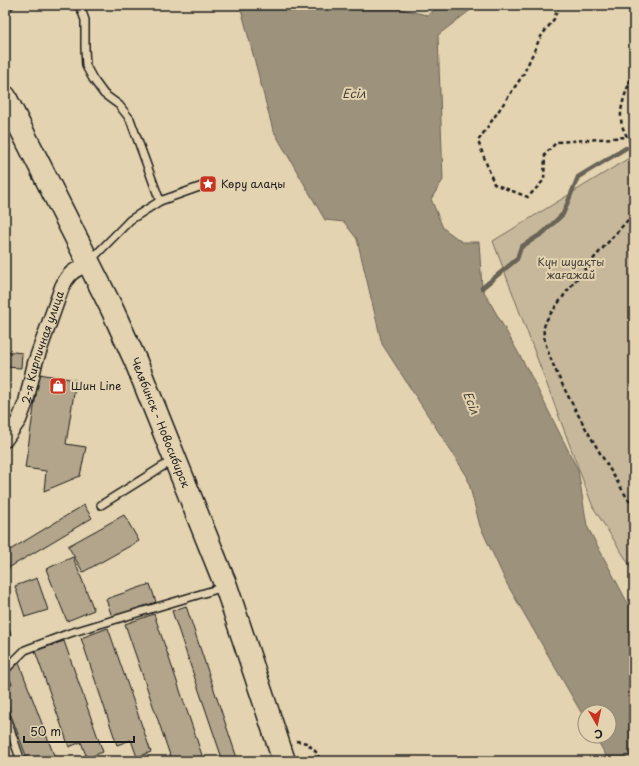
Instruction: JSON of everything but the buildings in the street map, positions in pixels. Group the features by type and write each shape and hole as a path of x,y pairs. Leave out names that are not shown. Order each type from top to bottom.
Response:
{"highway":[{"name":"Челябинск - Новосибирск","path":"5,97 14,122 89,263 136,362 226,586 281,753"}],"street":[{"name":"2-я Кирпичная улица","path":"5,440 18,420 26,402 35,363 66,277 73,271 89,263"}],"lane":[{"path":"5,8 10,5"},
{"path":"77,5 81,9 85,20 86,66 104,94 119,105 130,119 160,201"},
{"path":"89,263 130,220 160,201 208,184"},
{"path":"101,505 175,459"},
{"path":"5,670 25,650 70,633 226,586"},
{"path":"5,715 21,761"}],"path":[{"path":"559,5 554,19 540,38 523,75 478,141 494,184 528,198 544,180 545,154 557,142 627,137"},
{"path":"634,73 624,100 621,119 627,137 634,147"},
{"path":"634,216 627,221 562,297 548,317 543,329 546,345 558,375 572,403 634,509"},
{"path":"281,753 292,741 307,743 317,754 320,761"}],"green space":[{"name":"Күн шуақты жағажай","path":"634,155 634,572 593,507 493,241"}],"water":[{"name":"Есіл","path":"240,5 394,5 400,9 427,15 443,5 477,5 438,35 443,180 431,199 443,228 462,242 479,242 482,288 529,372 578,470 587,526 634,615 634,761 609,761 599,744 617,744 617,704 577,705 507,584 480,526 467,476 382,344 357,239 344,222 325,220 273,130"}],"waterway":[{"path":"482,288 517,259 521,247 543,233 563,214 578,177 626,148"}],"place":[{"name":"Көру алаңы","path":"208,184"},
{"name":"Шин Line","path":"58,386"}]}
